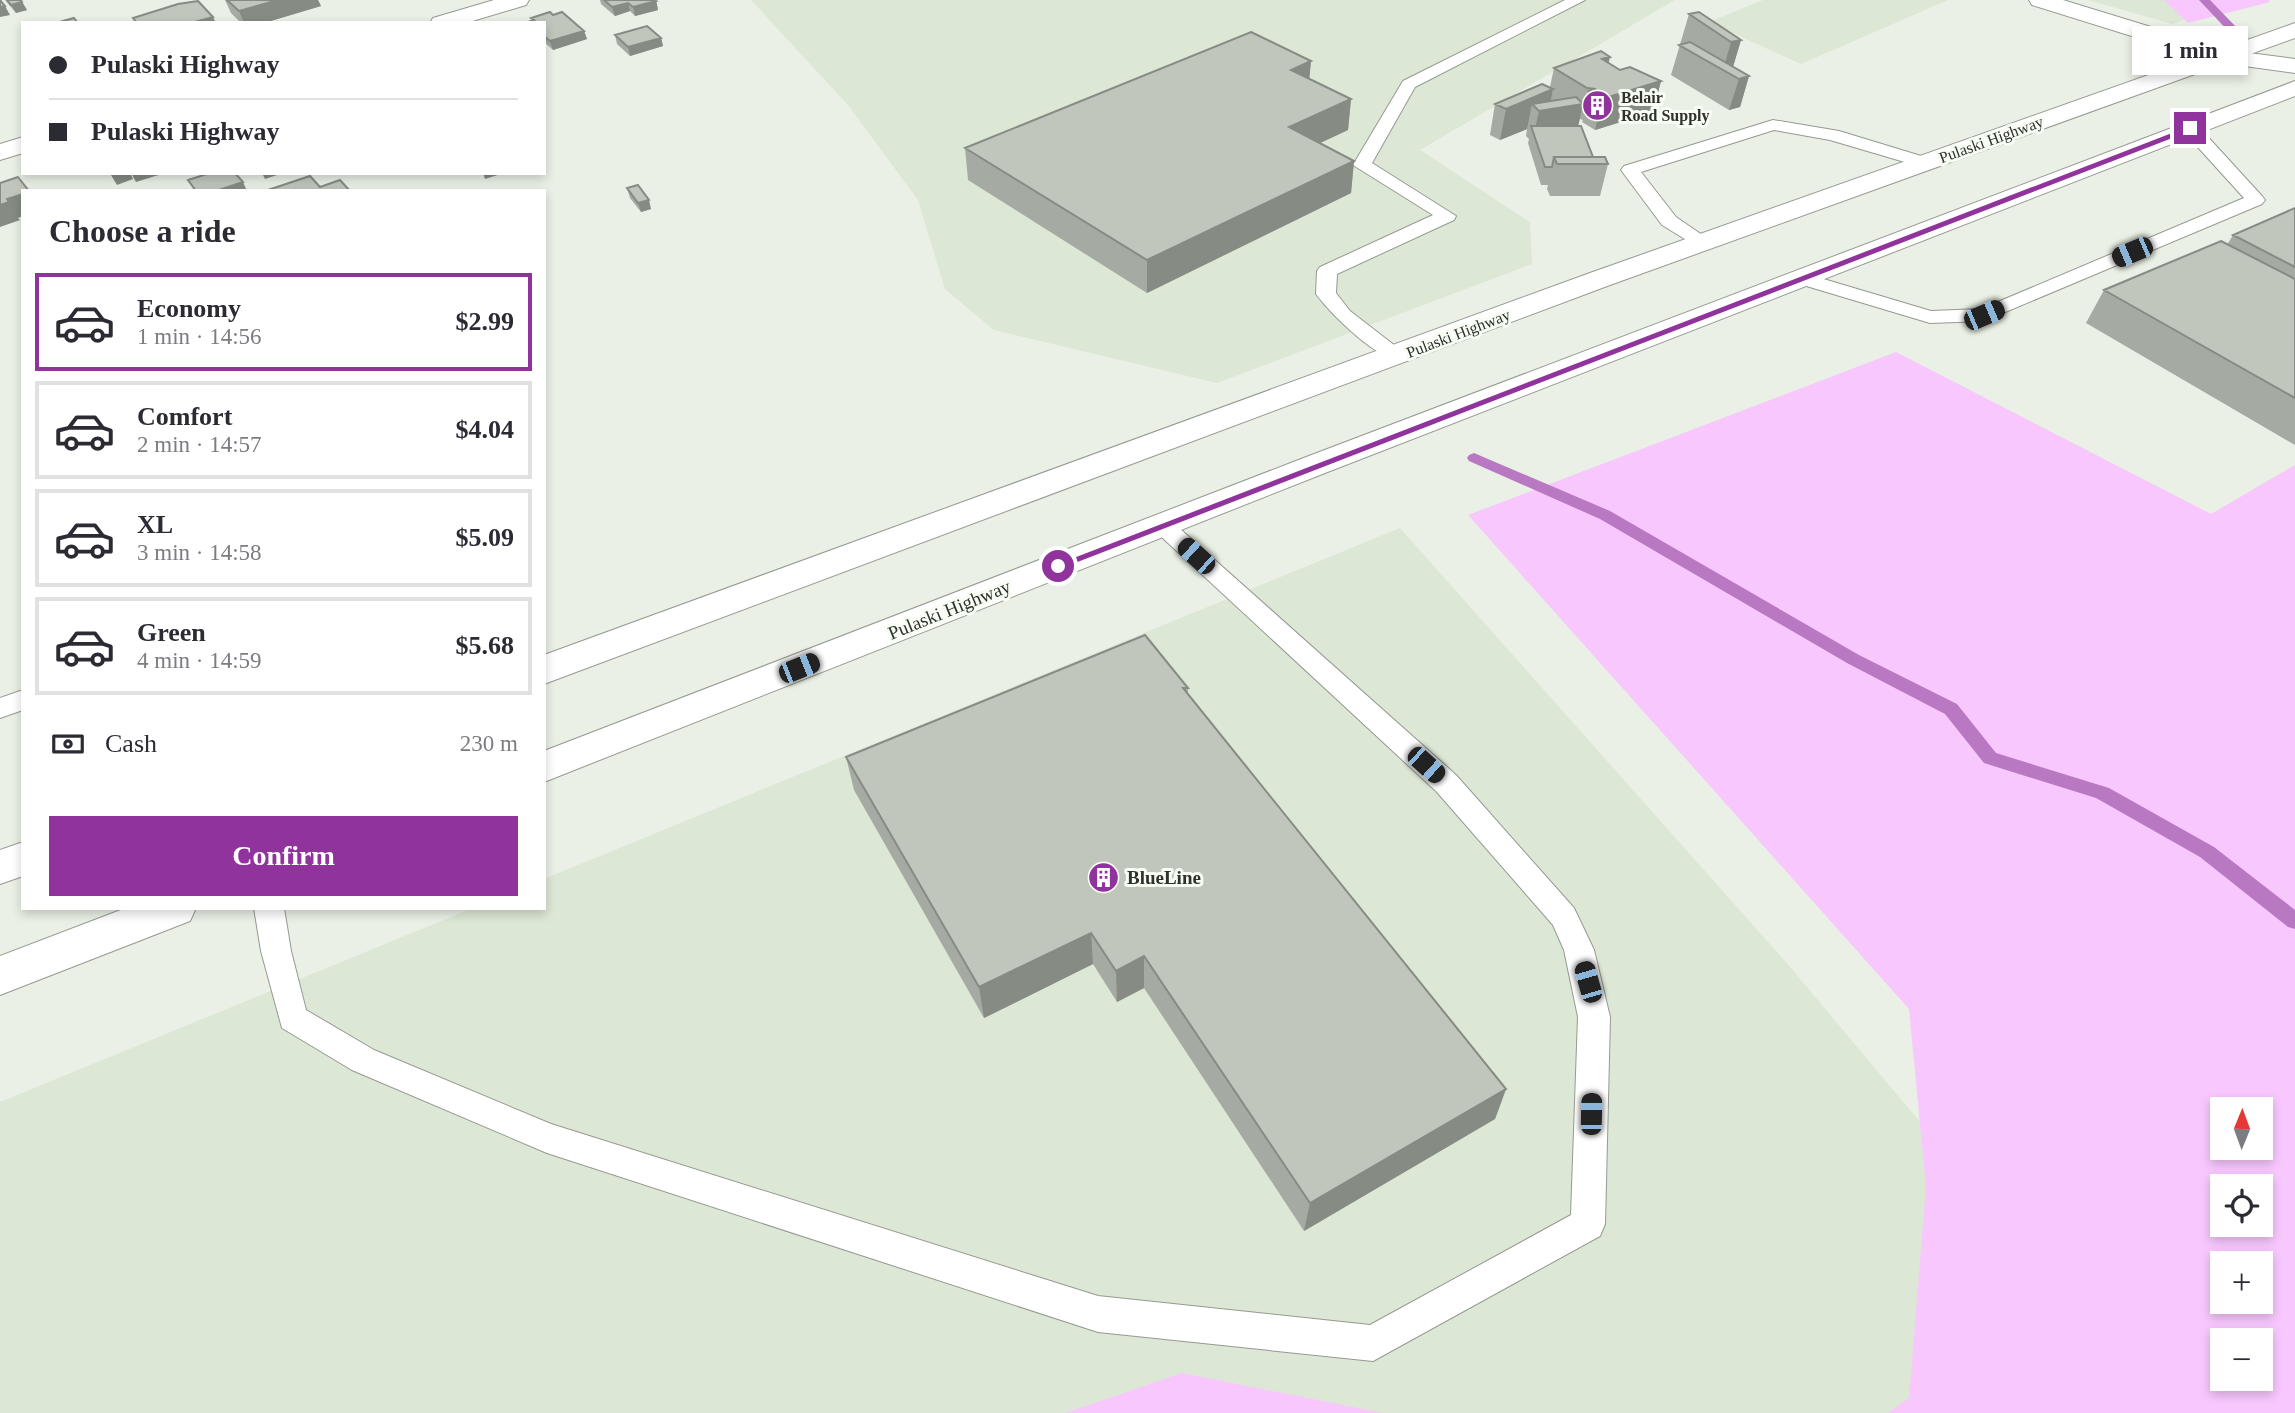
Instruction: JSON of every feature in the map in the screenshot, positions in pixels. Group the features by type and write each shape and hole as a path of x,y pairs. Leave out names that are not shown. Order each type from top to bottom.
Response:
{"main road":[{"path":"448,21 518,0"},
{"path":"2044,1 2223,57 2295,66"},
{"name":"Pulaski Highway","path":"546,669 1701,243 2295,30"},
{"name":"Pulaski Highway","path":"546,766 1162,525 2295,88"},
{"path":"0,152 21,146"},
{"path":"0,867 21,860"},
{"path":"0,976 170,910"}],"lane":[{"path":"1397,355 1343,315 1326,294 1327,271 1447,216 1362,165 1409,84 1577,0"},
{"path":"1701,243 1669,221 1630,170 1773,125 1833,135 1925,163"},
{"path":"1800,278 1930,317 1984,315 2256,200 2190,128"},
{"path":"269,910 276,951 293,1018 363,1060 547,1138 1098,1314 1373,1343 1588,1224 1594,1017 1588,982 1579,950 1564,917 1446,783 1162,525"},
{"path":"0,708 21,701"}],"shaded area":[{"path":"751,0 1675,0 1420,150 1530,222 1532,264 1217,383 994,330 945,289 918,200 848,105"},
{"path":"1763,0 1948,0 1801,64 1709,22"},
{"path":"2088,0 2165,0 2185,20 2172,24"},
{"path":"2164,0 2269,0 2270,2 2188,23"},
{"path":"1896,352 2211,514 2295,465 2295,1413 1888,1413 1909,1398 1926,1187 1909,1009 1468,515"},
{"path":"1400,528 1784,960 2165,1413 0,1413 0,1102 468,910 546,910 546,878"},
{"path":"1182,1373 1383,1413 1065,1413"}],"building":[{"path":"7,0 21,0 22,2 11,5"},
{"path":"227,0 278,0 239,11"},
{"path":"604,0 656,1 633,7 628,3 612,7"},
{"path":"198,1 213,17 198,21 135,21 133,18 178,4"},
{"path":"550,12 553,15 562,12 584,31 550,41 546,38 546,21 531,21 534,20 531,18"},
{"path":"1699,12 1741,40 1731,42 1689,14"},
{"path":"647,26 661,38 628,47 615,35"},
{"path":"1251,32 1311,61 1291,70 1351,99 1289,127 1354,161 1147,260 965,148"},
{"path":"1690,42 1749,76 1739,79 1679,45"},
{"path":"1601,51 1610,57 1602,59 1620,70 1630,67 1661,81 1602,99 1589,91 1596,89 1587,88 1554,68"},
{"path":"1542,84 1553,89 1506,109 1495,104"},
{"path":"1576,97 1583,104 1539,111 1532,104"},
{"path":"1531,126 1581,126 1593,157 1554,157 1552,167 1545,167"},
{"path":"1554,157 1605,157 1608,164 1557,164"},
{"path":"204,175 237,175 243,182 222,189 195,189 188,180"},
{"path":"310,176 320,187 340,180 348,189 271,189"},
{"path":"18,177 27,189 21,189 21,195 7,199 9,202 0,205 0,183"},
{"path":"638,185 649,200 638,203 627,188"},
{"path":"2295,208 2295,267 2233,235"},
{"path":"2221,241 2295,279 2295,398 2104,290"},
{"name":"BlueLine","path":"1145,635 1188,688 1183,688 1506,1089 1310,1203 1144,956 1116,971 1091,933 979,987 846,757"}],"waterway":[{"path":"2204,0 2235,32"},
{"path":"1474,458 1605,515 1853,659 1951,709 1990,758 2102,793 2207,852 2295,921"}],"place":[{"name":"Belair Road Supply","path":"1598,106"},
{"name":"BlueLine","path":"1104,877"}],"route":[{"path":"1058,566 2190,128"}]}
